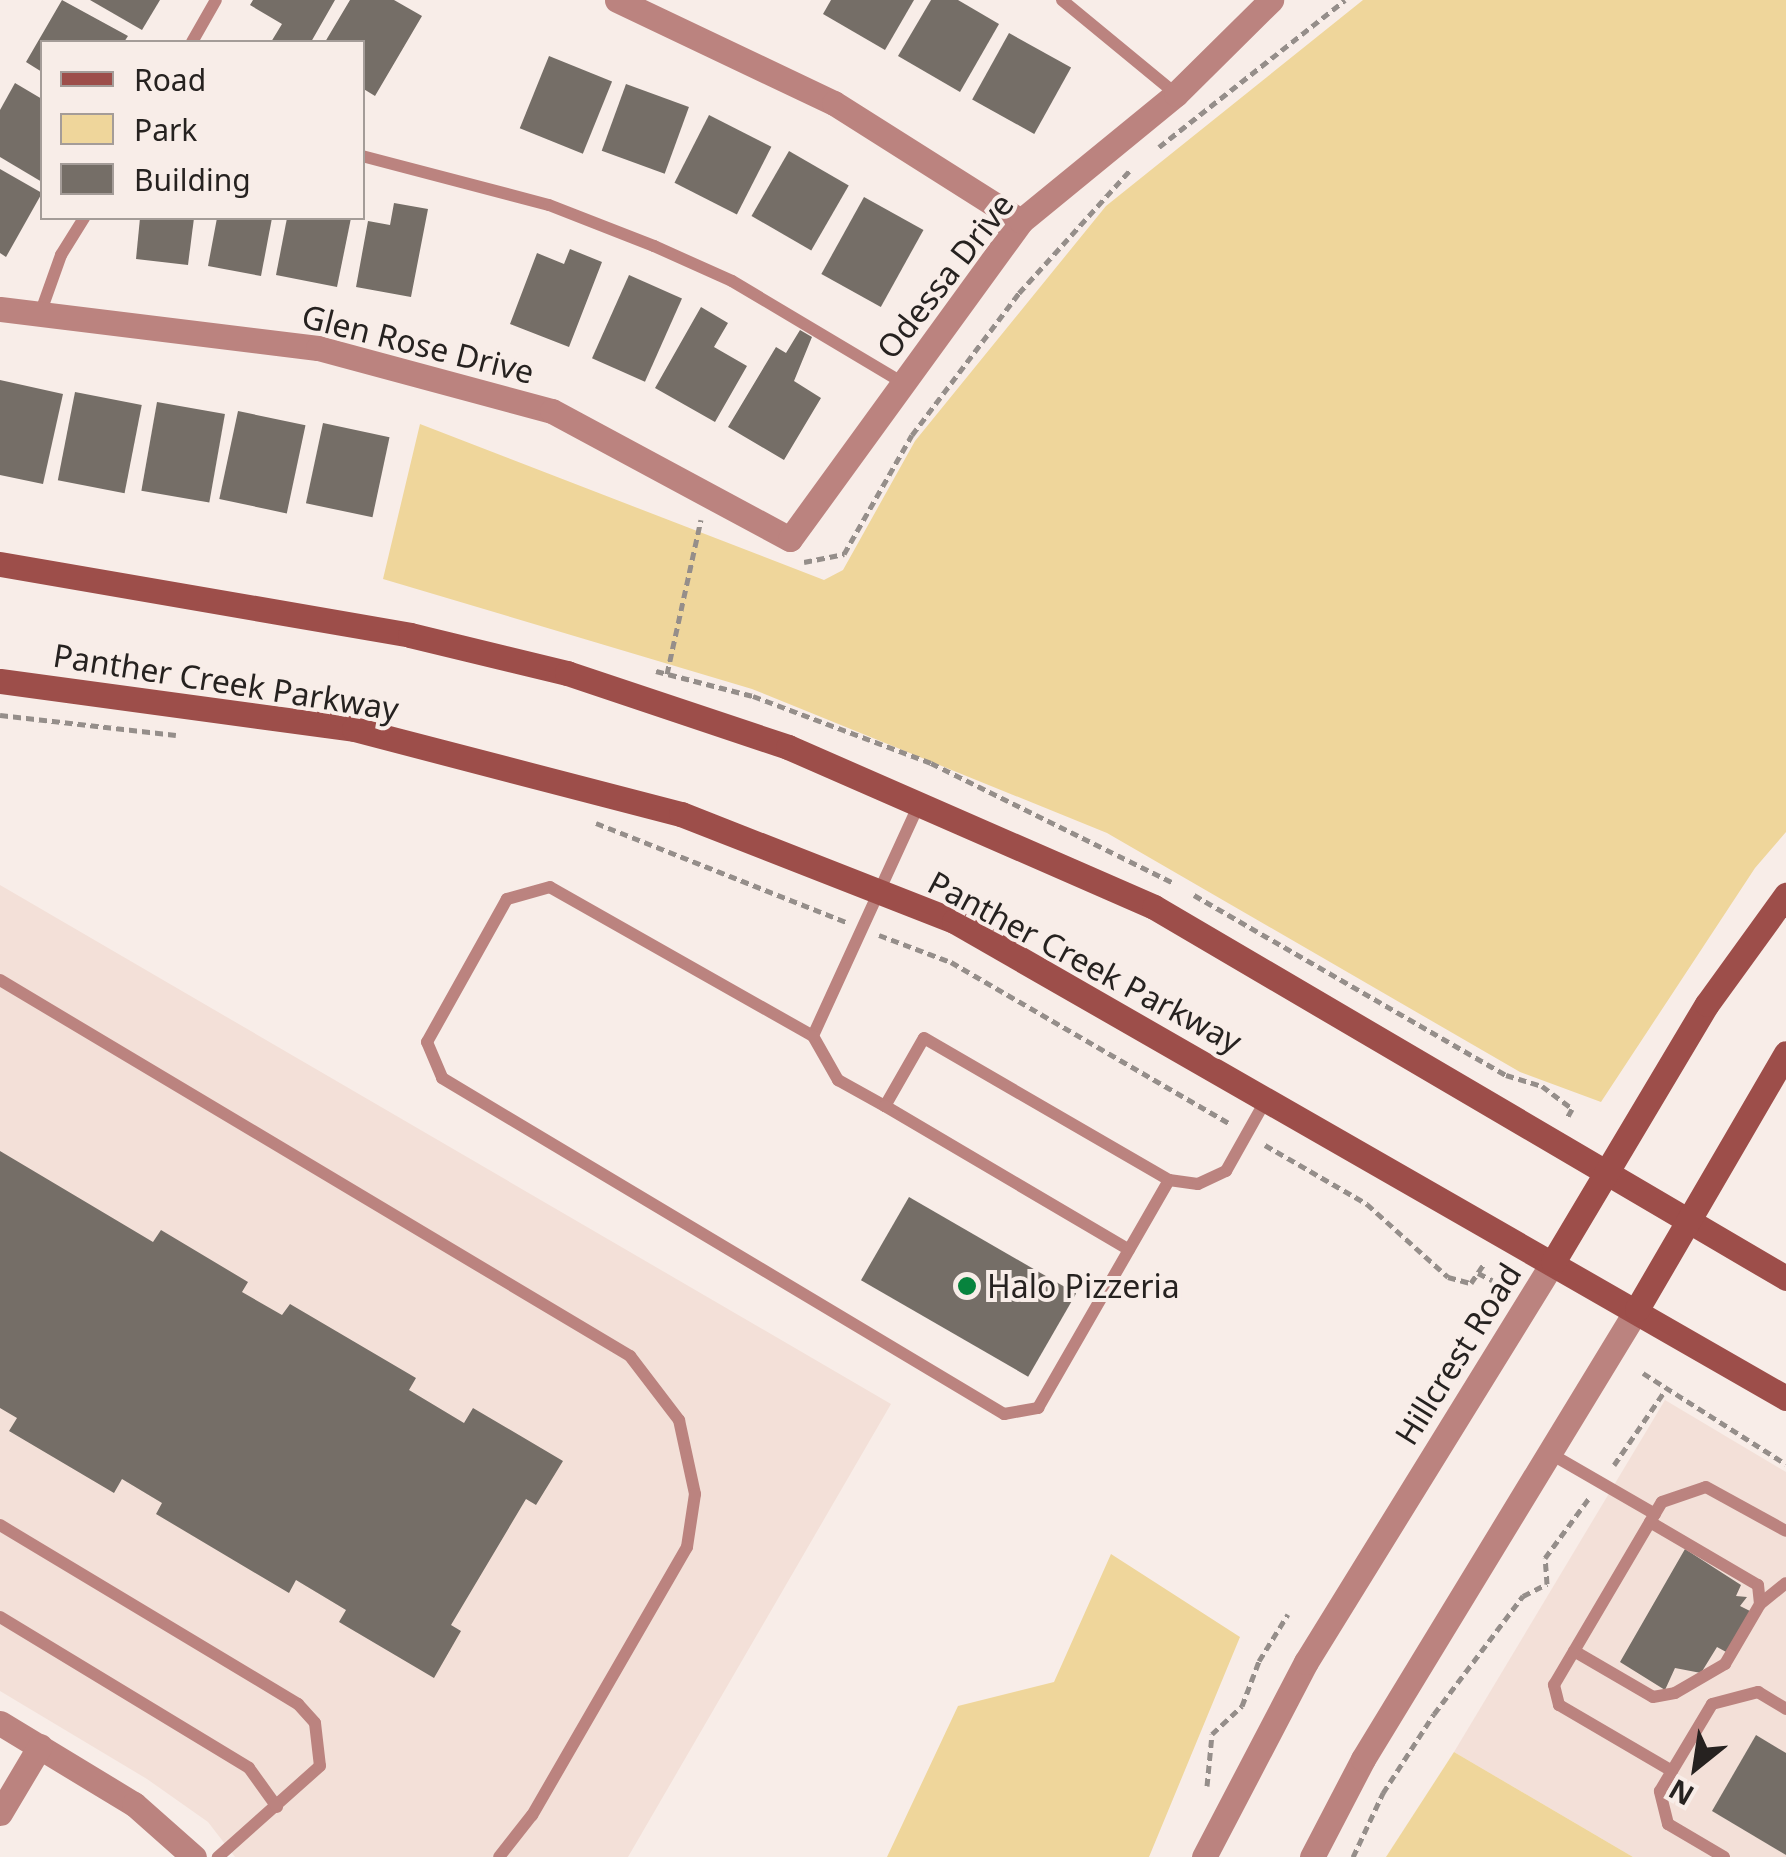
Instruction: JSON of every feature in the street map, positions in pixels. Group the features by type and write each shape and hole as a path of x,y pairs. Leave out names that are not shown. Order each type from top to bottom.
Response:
{"main road":[{"name":"Panther Creek Parkway","path":"0,564 410,635 567,673 788,747 1154,906 1786,1278"},
{"name":"Panther Creek Parkway","path":"0,681 354,729 681,814 954,921 1786,1398"},
{"name":"Hillcrest Road","path":"1553,1262 1707,1004 1786,895"},
{"path":"1637,1310 1786,1053"}],"street":[{"path":"617,0 834,103 1021,221"},
{"name":"Odessa Drive","path":"790,548 1021,221 1176,94 1270,0"},
{"name":"Glen Rose Drive","path":"0,309 318,348 552,411 790,548"},
{"name":"Hillcrest Road","path":"1204,1857 1306,1662 1553,1262"},
{"path":"1312,1857 1362,1760 1637,1310"},
{"path":"0,1722 134,1804 194,1857"},
{"path":"0,1814 40,1746"}],"lane":[{"path":"193,40 216,0"},
{"path":"1062,0 1176,94"},
{"path":"365,157 550,205 654,246 732,281 904,382"},
{"path":"40,314 61,255 83,220"},
{"path":"813,1036 884,893 920,802"},
{"path":"1129,1250 838,1080 813,1036 550,887 507,899 427,1042 442,1078 1004,1414 1038,1408 1129,1250 1169,1180"},
{"path":"0,980 630,1356 679,1420 695,1494 687,1547 532,1815 499,1857"},
{"path":"885,1106 924,1038 1169,1180 1198,1184 1226,1171 1267,1098"},
{"path":"1551,1454 1758,1586 1760,1604"},
{"path":"1672,1772 1559,1705 1554,1685 1662,1502 1706,1487 1786,1531"},
{"path":"0,1525 298,1704 314,1722 320,1766 218,1857"},
{"path":"1574,1651 1653,1697 1675,1693 1725,1664 1760,1604 1786,1583"},
{"path":"0,1617 249,1768 277,1807"},
{"path":"1724,1857 1668,1824 1660,1791 1712,1704 1758,1692 1782,1706 1786,1689"}],"path":[{"path":"790,548 809,564 844,554 912,435 1019,293 1130,170 1345,0"},
{"path":"667,674 700,520 718,527"},
{"path":"0,715 190,737"},
{"path":"593,822 951,962 1368,1204 1448,1277 1471,1283 1484,1262"},
{"path":"1567,1118 1572,1109"},
{"path":"1478,1273 1492,1280"},
{"path":"1642,1373 1786,1464"},
{"path":"1353,1857 1434,1714 1523,1596 1547,1584 1546,1558 1666,1389"},
{"path":"1202,1798 1212,1734 1242,1706 1259,1660 1288,1614"}],"shaded area":[{"path":"0,885 891,1404 628,1857 235,1857 208,1822 147,1779 0,1691"},
{"path":"1665,1400 1786,1472 1786,1857 1633,1857 1454,1752"}],"green space":[{"path":"1363,0 1786,0 1786,832 1755,868 1601,1102 1520,1072 1107,833 752,689 383,579 420,424 824,580 843,570 915,441 1106,206"},
{"path":"1111,1554 1240,1637 1149,1857 887,1857 958,1706 1054,1682"},
{"path":"1454,1752 1633,1857 1386,1857"}],"building":[{"path":"62,0 128,36 125,40 40,40 40,71 26,62"},
{"path":"90,0 160,0 142,30"},
{"path":"253,0 335,0 312,40 272,40 282,24 250,5"},
{"path":"350,0 394,0 422,16 375,96 365,90 365,40 326,40"},
{"path":"831,0 914,0 885,50 823,14"},
{"path":"931,0 958,0 999,24 960,92 898,56"},
{"path":"1009,33 1071,67 1034,134 972,99"},
{"path":"549,56 612,81 583,154 520,128"},
{"path":"15,83 40,98 40,181 0,157 0,110"},
{"path":"626,84 689,107 665,174 602,151"},
{"path":"709,115 771,147 737,214 674,183"},
{"path":"789,151 849,186 811,250 752,216"},
{"path":"0,169 40,192 40,197 6,257 0,253"},
{"path":"864,197 923,230 881,307 821,274"},
{"path":"394,203 428,209 411,297 356,287 368,221 390,225"},
{"path":"140,220 194,220 188,265 136,259"},
{"path":"217,220 272,220 261,276 208,266"},
{"path":"287,220 351,220 337,287 276,275"},
{"path":"570,249 602,262 569,347 510,324 537,253 564,264"},
{"path":"629,275 682,299 645,382 592,358"},
{"path":"701,307 728,323 714,347 747,366 715,422 655,388"},
{"path":"800,330 812,337 794,381 821,398 784,460 728,427 776,347 786,353"},
{"path":"0,380 63,394 43,484 0,475"},
{"path":"75,392 142,405 125,493 58,480"},
{"path":"157,402 225,414 209,503 141,491"},
{"path":"238,411 305,425 287,513 219,499"},
{"path":"323,423 390,437 372,517 306,503"},
{"path":"0,1151 153,1242 161,1230 248,1282 242,1292 282,1315 290,1304 416,1378 409,1390 464,1423 473,1408 563,1461 536,1505 526,1499 451,1625 461,1631 434,1678 339,1622 346,1610 296,1580 289,1593 156,1514 162,1503 122,1479 114,1493 9,1431 17,1418 0,1408"},
{"name":"Halo Pizzeria","path":"909,1197 1076,1293 1028,1377 861,1280"},
{"path":"1685,1549 1741,1585 1736,1596 1747,1597 1740,1606 1750,1611 1728,1653 1717,1647 1701,1673 1675,1668 1665,1690 1620,1662"},
{"path":"1756,1735 1786,1753 1786,1855 1712,1811"}],"place":[{"name":"Halo Pizzeria","path":"967,1286"}]}
